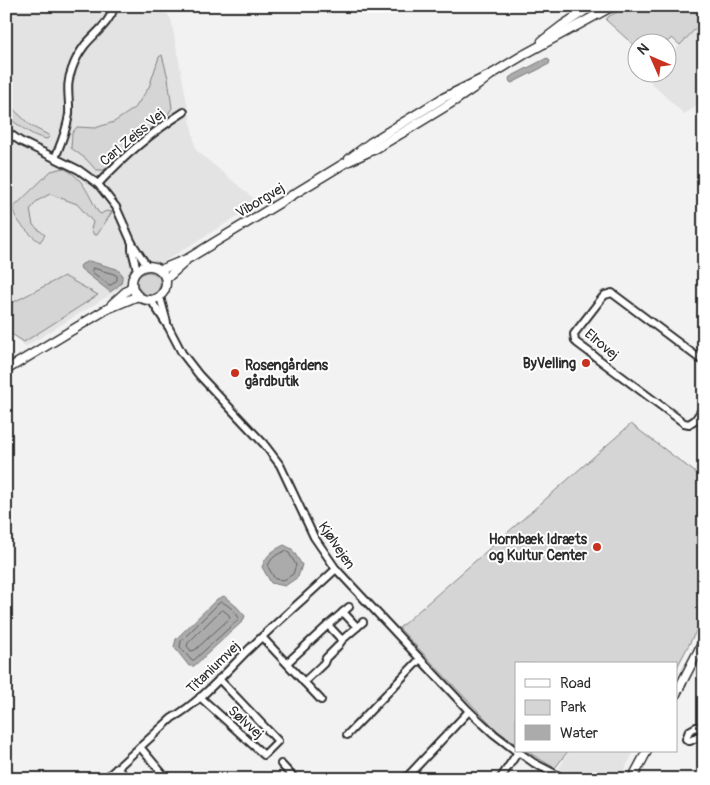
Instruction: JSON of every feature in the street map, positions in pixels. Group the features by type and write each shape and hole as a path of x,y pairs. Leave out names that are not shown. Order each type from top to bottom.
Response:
{"main road":[{"name":"Viborgvej","path":"525,54 592,6"},
{"name":"Viborgvej","path":"160,270 189,258 345,163 370,143 443,98 492,74 613,6"},
{"name":"Viborgvej","path":"166,279 189,258"},
{"path":"147,266 154,266 160,270 166,279 165,290 160,297 144,300 135,294 132,286 133,276 137,270 147,266"},
{"path":"107,309 132,286"},
{"path":"6,370 107,309 138,296"},
{"path":"678,691 700,654 704,640"},
{"path":"632,779 646,752"}],"street":[{"path":"54,158 66,130 69,113 67,86 76,57 106,24 115,6"},
{"name":"Carl Zeiss Vej","path":"98,184 116,164 184,112"},
{"path":"6,131 20,141 79,170 98,184 116,207 132,243 147,266"},
{"path":"132,243 137,270"},
{"name":"Elrovej","path":"704,362 612,294 605,295 602,298 574,334 577,343 684,422 689,424 692,422 704,408"},
{"name":"Kjølvejen","path":"160,297 169,328"},
{"name":"Kjølvejen","path":"151,300 182,353 199,376 252,431 280,465 314,537 336,569 469,711 494,734 515,750"},
{"name":"Titaniumvej","path":"105,779 172,718 184,711 200,697 336,569"},
{"path":"286,663 346,610 357,627"},
{"path":"304,682 324,663 326,658 342,640 363,622"},
{"path":"328,625 342,640"},
{"path":"262,637 321,700"},
{"path":"347,735 420,659"},
{"name":"Sølvvej","path":"200,697 264,755 278,741 219,679"},
{"path":"405,779 469,711"},
{"path":"140,747 167,779"},
{"path":"500,779 516,752"},
{"name":"Kjølvejen","path":"518,752 534,763 565,779"},
{"path":"281,764 295,779"},
{"path":"117,768 128,779"}],"shaded area":[{"path":"6,6 162,6 171,19 196,150 259,203 25,347 6,325"},
{"path":"698,26 704,31 704,99 684,114 651,83 678,82 678,47"},
{"path":"568,752 634,752 620,779 578,779 559,769"}],"green space":[{"path":"627,6 704,6 704,31 698,26 680,45 678,43 678,32 628,32 628,40 606,20"},
{"path":"162,55 168,78 172,108 167,116 133,143 104,170 96,170 86,159 71,148 72,133 77,127 95,128 114,122 135,108 149,87 159,57"},
{"path":"6,99 9,105 31,126 50,136 47,139 36,136 6,116"},
{"path":"63,168 76,176 80,181 98,212 101,214 106,211 112,212 97,235 94,235 91,229 93,222 77,204 50,194 37,201 30,210 33,225 45,235 40,242 19,222 13,208 51,171"},
{"path":"147,272 156,274 160,281 159,288 150,295 145,294 141,290 137,281 140,276"},
{"path":"64,276 98,295 24,342 10,333 6,336 6,306"},
{"name":"Hornbæk Idræts og Kultur Center","path":"631,424 704,479 704,616 678,665 678,662 515,662 515,743 498,731 399,628"},
{"path":"528,752 567,752 555,768"}],"water":[{"path":"547,58 550,61 549,64 512,83 510,82 510,77"},
{"path":"89,261 117,269 122,274 122,281 110,292 81,269 80,266 82,264"},
{"path":"284,545 292,549 302,565 298,577 285,586 271,583 262,567 270,553"},
{"path":"224,596 245,616 243,621 194,666 189,666 174,647 176,639 217,599"}],"place":[{"name":"ByVelling","path":"586,363"},
{"name":"Rosengårdens gårdbutik","path":"235,373"},
{"name":"Hornbæk Idræts og Kultur Center","path":"597,547"}]}
